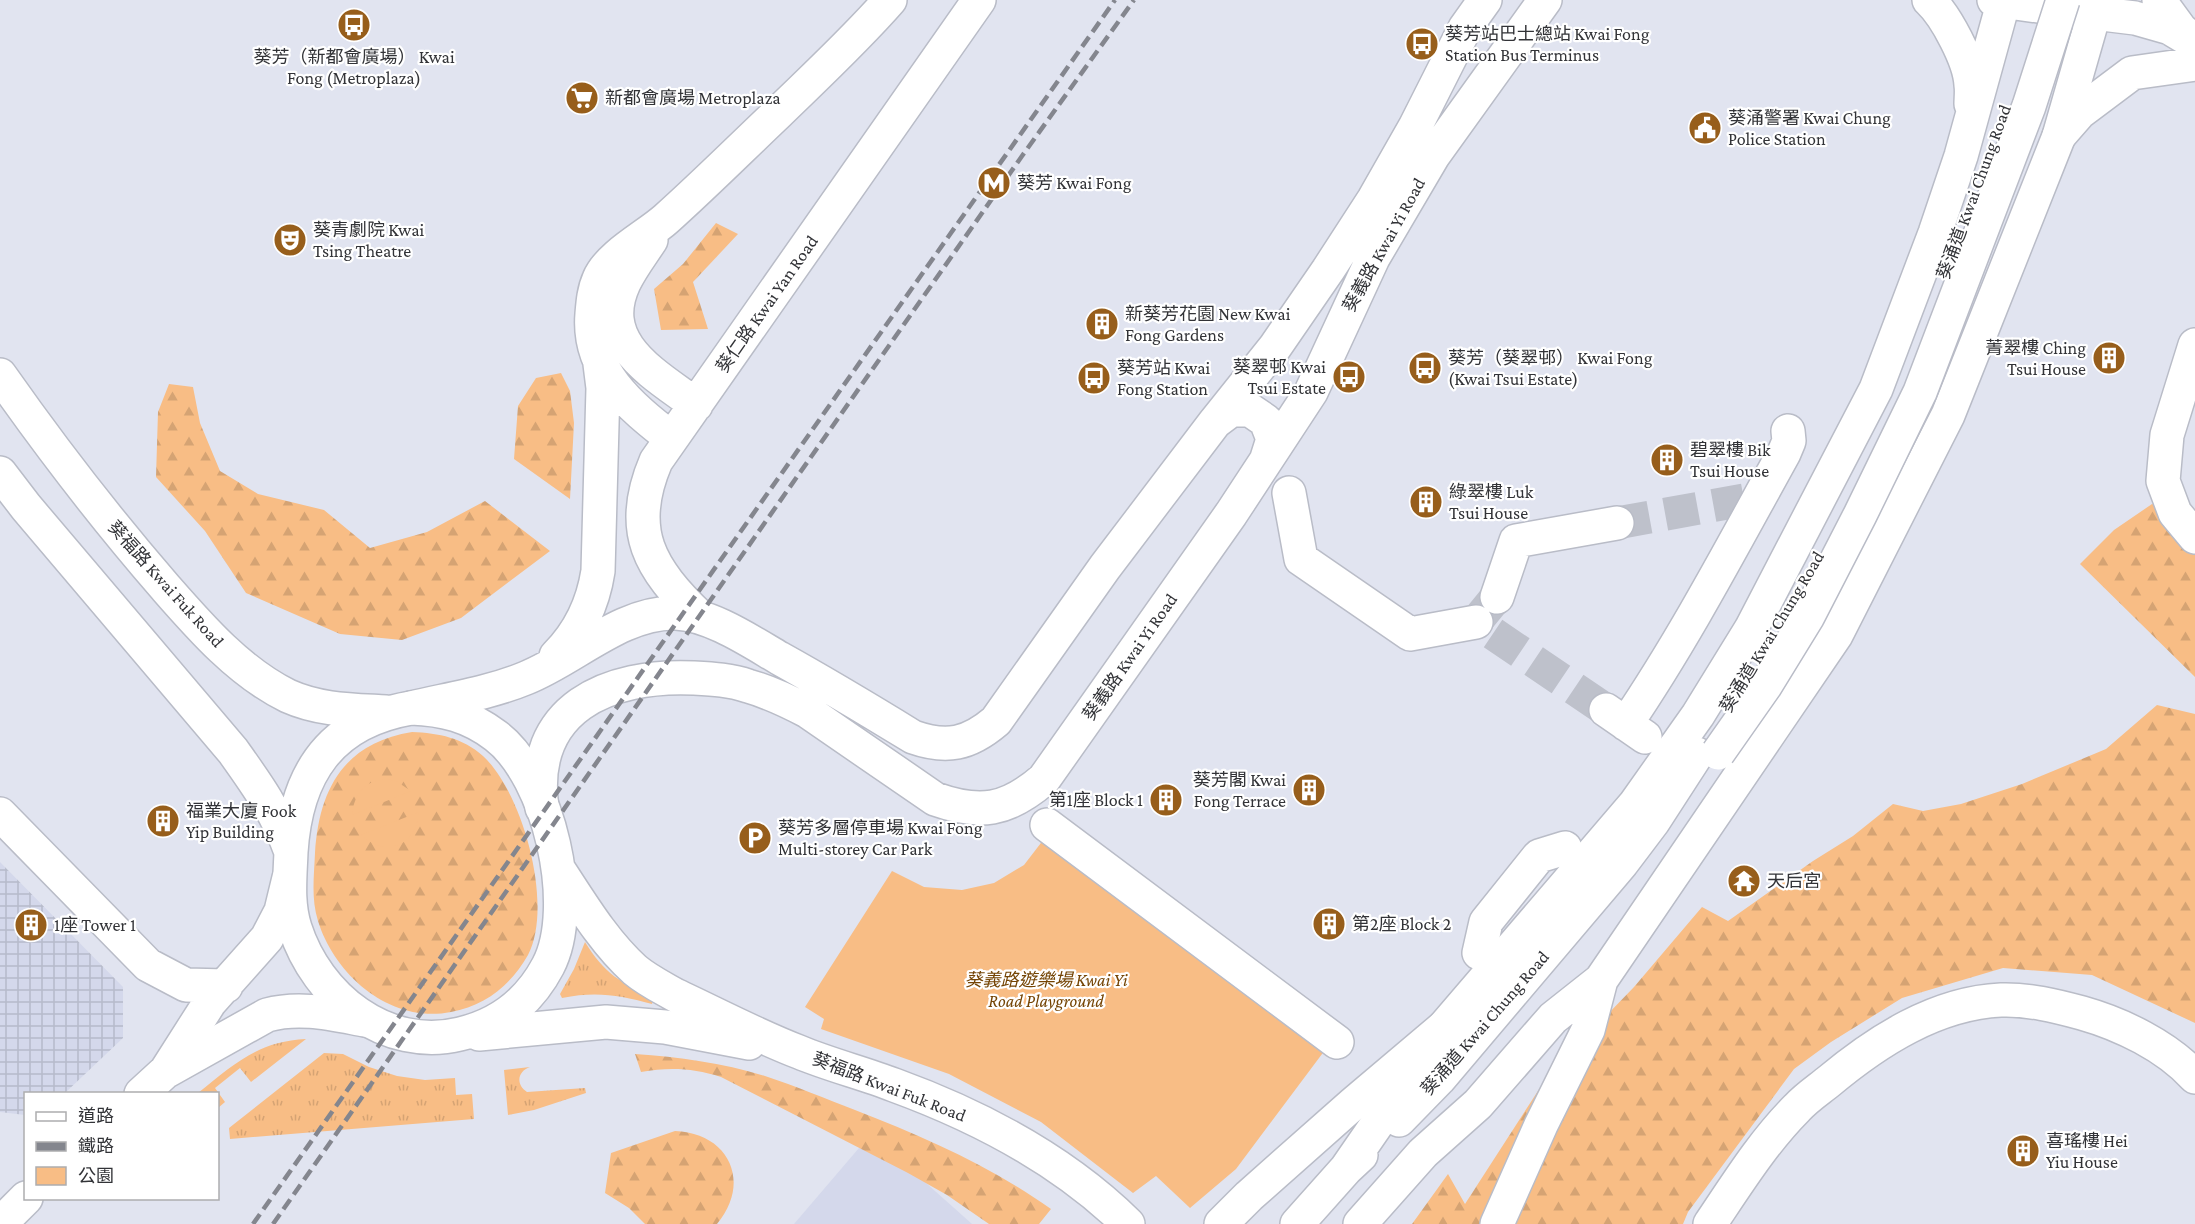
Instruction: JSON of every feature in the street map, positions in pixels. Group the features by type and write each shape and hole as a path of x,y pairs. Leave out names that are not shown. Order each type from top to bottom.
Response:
{"main road":[{"path":"526,679 545,666 575,633 595,593 598,571 603,388 591,322 599,277 607,265 664,220 813,79 890,0"},
{"name":"葵仁路 Kwai Yan Road","path":"700,617 673,591 661,575 651,557 645,538 644,499 648,479 656,461 979,0"},
{"name":"葵義路 Kwai Yi Road","path":"399,710 526,679 562,661 598,638 639,620 674,613 700,617 765,650 913,737 930,743 948,744 966,741 983,733 996,722 1105,567 1275,347 1356,226 1415,127 1466,28 1485,0"},
{"name":"葵義路 Kwai Yi Road","path":"542,808 540,769 545,750 554,732 566,717 580,704 622,684 668,677 719,680 747,685 788,700 935,799 957,807 981,809 1004,805 1026,795 1044,779 1199,560 1311,392 1373,258 1433,156 1545,0"},
{"path":"1929,0 1937,7 1953,32 1972,83 1971,110 1961,156"},
{"path":"2001,0 2096,7 2170,28 2195,42"},
{"name":"葵涌道 Kwai Chung Road","path":"1346,1169 1444,1027 1635,804 1698,715 1751,629 1876,389 1935,233 1961,156 2001,0"},
{"name":"葵涌道 Kwai Chung Road","path":"1423,1153 1457,1093 1671,829 1711,748 1844,508 1901,383 1959,237 2008,99 2039,0"},
{"name":"葵涌道 Kwai Chung Road","path":"1297,1224 1346,1169 1392,1127 1439,1079 1571,925 1711,748 1765,686 1808,616 1920,392 2029,106 2063,0"},
{"path":"2158,0 2181,30 2195,42"},
{"name":"葵涌道 Kwai Chung Road","path":"1360,1224 1423,1153 1478,1104 1553,1018 1601,980 1836,635 1948,415 2059,136 2096,7"},
{"path":"2059,136 2080,112 2132,73 2195,64"},
{"path":"664,220 624,283 618,300 618,331 625,346 637,359 696,405"},
{"path":"2195,345 2167,435 2163,481 2175,513 2195,537"},
{"path":"600,364 618,392 644,417 671,438"},
{"name":"葵福路 Kwai Fuk Road","path":"0,375 114,528 195,621 237,661 286,695 307,704 328,708 434,709 458,714 479,724 498,737 514,753 542,808"},
{"path":"1215,422 1231,410 1250,410 1266,421 1273,439 1267,458"},
{"path":"1625,724 1687,630 1752,498 1784,453 1789,441 1788,431"},
{"path":"0,473 26,507 233,751 264,793 281,824 290,866 281,911 267,938 210,1002 165,1072"},
{"path":"1289,493 1301,559 1410,634 1476,622"},
{"path":"1497,597 1516,542 1617,523"},
{"path":"365,1020 330,990 303,949 290,903 292,830 305,785 328,749 366,720 399,710"},
{"path":"143,1092 165,1072 239,1032 252,1022 283,1011 299,1010 365,1020 405,1035 427,1038 450,1037 492,1024 510,1012 527,998 541,980 552,959 559,938 561,915 558,869 552,838 542,808"},
{"path":"0,814 148,965 186,985 226,986"},
{"path":"1047,825 1337,1042"},
{"path":"1479,953 1486,922 1539,856 1565,848"},
{"name":"葵福路 Kwai Fuk Road","path":"558,869 607,940 638,971 675,995 798,1052 939,1102 1059,1167 1122,1218"},
{"path":"1497,1224 1541,1125 1588,1030 1601,980"},
{"path":"1710,1224 1750,1165 1798,1106 1850,1065 1912,1024 1960,1005 2003,1000 2051,1005 2097,1018 2144,1038 2195,1077"},
{"name":"葵福路 Kwai Fuk Road","path":"450,1037 606,1022 665,1027 798,1052"},
{"path":"1221,1224 1362,1095 1444,1027"},
{"path":"0,1224 24,1200"}],"shaded area":[{"name":"1座 Tower 1","path":"0,862 123,987 123,1038 66,1092 24,1092 24,1115 0,1112"},
{"path":"871,1134 972,1224 794,1224"}],"green space":[{"path":"716,223 738,234 693,282 708,329 661,330 654,289 683,264"},
{"path":"561,373 570,391 574,423 570,499 514,459 518,406 536,378"},
{"path":"169,384 193,387 200,423 220,471 258,494 324,510 370,548 427,532 485,501 550,551 461,618 402,640 340,634 246,593 205,531 156,477 158,412"},
{"path":"2152,504 2195,521 2195,677 2080,564 2114,530"},
{"path":"2157,705 2195,714 2195,1023 2092,975 2003,968 1902,998 1831,1042 1794,1069 1688,1212 1683,1224 1412,1224 1448,1174 1465,1204 1547,1077 1634,987 1702,907 1728,921 1813,861 1853,836 1893,804 1923,811 1961,804 2022,784 2106,749"},
{"path":"412,732 441,735 459,741 483,756 511,796 522,822 536,880 538,908 535,934 528,955 521,966 505,985 486,999 451,1012 429,1014 407,1011 368,992 338,960 326,941 314,904 318,830 322,809 330,789 352,758 388,738"},
{"path":"387,779 396,781 411,791 352,815 355,801 362,790 373,782"},
{"path":"419,812 417,824 412,833 398,845 380,846 361,835"},
{"name":"葵義路遊樂場 Kwai Yi Road Playground","path":"1044,839 1325,1050 1236,1169 1190,1208 1156,1176 1133,1193 1041,1122 949,1074 821,1029 824,1019 805,1007 892,871 924,887 962,890 994,883 1024,865"},
{"path":"585,942 606,970 632,987 654,996 652,1004 607,995 562,998 560,994"},
{"path":"306,1039 251,1082 240,1068 215,1088 218,1092 199,1092 247,1056 274,1044"},
{"path":"324,1053 343,1054 369,1067 397,1076 425,1080 455,1078 456,1095 472,1094 474,1119 230,1139 229,1128"},
{"path":"635,1054 717,1064 749,1071 788,1084 932,1142 981,1166 1051,1209 1039,1224 989,1224 947,1195 908,1173 721,1077 681,1069 641,1072"},
{"path":"530,1067 523,1071 520,1078 523,1089 527,1092 585,1088 586,1093 534,1110 508,1115 504,1070"},
{"path":"219,1094 225,1102 219,1107"},
{"path":"675,1131 694,1134 709,1140 721,1150 729,1162 733,1177 733,1192 717,1224 645,1224 629,1208 605,1193 611,1153"}],"tunnel":[{"path":"1617,523 1744,500"},
{"path":"1494,600 1476,622 1606,710"}],"railway":[{"path":"253,1224 1115,0"},
{"path":"273,1224 1022,156 1134,0"}],"place":[{"name":"葵芳（新都會廣場） Kwai Fong (Metroplaza)","path":"354,25"},
{"name":"葵芳站巴士總站 Kwai Fong Station Bus Terminus","path":"1422,44"},
{"name":"新都會廣場 Metroplaza","path":"582,98"},
{"name":"葵涌警署 Kwai Chung Police Station","path":"1705,128"},
{"name":"葵芳 Kwai Fong","path":"994,183"},
{"name":"葵青劇院 Kwai Tsing Theatre","path":"290,240"},
{"name":"新葵芳花園 New Kwai Fong Gardens","path":"1102,324"},
{"name":"菁翠樓 Ching Tsui House","path":"2109,358"},
{"name":"葵芳（葵翠邨） Kwai Fong (Kwai Tsui Estate)","path":"1425,368"},
{"name":"葵翠邨 Kwai Tsui Estate","path":"1349,377"},
{"name":"葵芳站 Kwai Fong Station","path":"1094,378"},
{"name":"碧翠樓 Bik Tsui House","path":"1667,460"},
{"name":"綠翠樓 Luk Tsui House","path":"1426,502"},
{"name":"葵芳閣 Kwai Fong Terrace","path":"1309,790"},
{"name":"第1座 Block 1","path":"1166,800"},
{"name":"福業大廈 Fook Yip Building","path":"163,821"},
{"name":"葵芳多層停車場 Kwai Fong Multi-storey Car Park","path":"755,838"},
{"name":"天后宮","path":"1744,881"},
{"name":"第2座 Block 2","path":"1329,924"},
{"name":"1座 Tower 1","path":"31,925"},
{"name":"喜瑤樓 Hei Yiu House","path":"2023,1151"}]}
